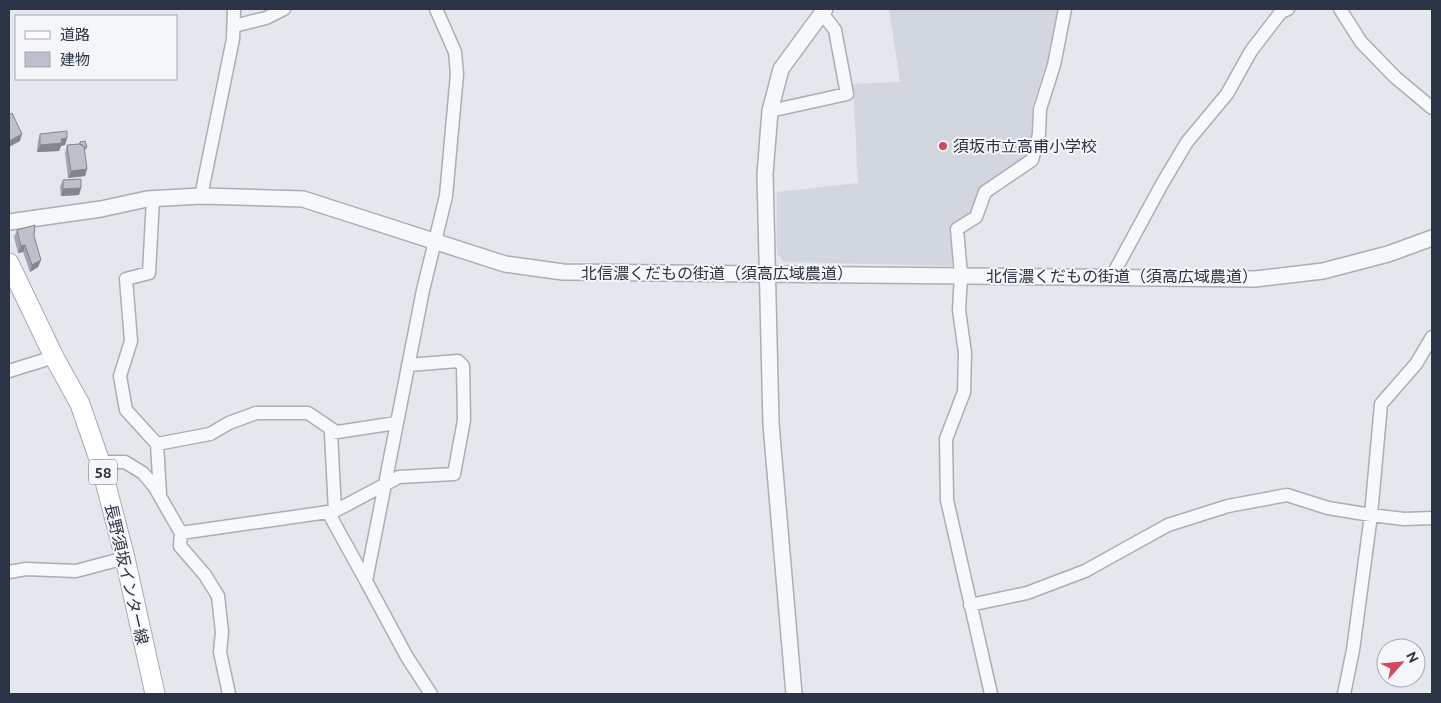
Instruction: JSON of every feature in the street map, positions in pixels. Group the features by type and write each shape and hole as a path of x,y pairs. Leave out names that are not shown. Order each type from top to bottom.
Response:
{"main road":[{"name":"長野須坂インター線","path":"9,263 54,357 80,404 100,462 125,558 156,694"}],"street":[{"path":"201,196 233,39 234,9"},
{"path":"234,26 266,18 284,9"},
{"path":"366,581 383,485 423,290 446,196 458,74 455,52 436,9"},
{"path":"991,694 947,500 946,439 964,392 965,353 959,310 961,275 957,230 976,217 985,192 1032,160 1039,134 1040,109 1054,65 1064,9"},
{"path":"1112,276 1187,142 1227,94 1251,51 1281,12 1288,9"},
{"path":"1340,9 1361,42 1395,77 1432,108"},
{"path":"770,110 847,94 834,30 823,11 782,69 770,110 766,174 770,424 794,694"},
{"name":"北信濃くだもの街道（須高広域農道）","path":"9,222 101,209 153,199 201,196 303,198 505,264 563,272 768,272 1255,278 1323,271 1388,254 1432,238"},
{"path":"153,199 149,273 126,279 131,341 120,376 126,410 157,444 160,496"},
{"path":"1344,694 1353,650 1371,515 1381,404 1416,364 1432,337"},
{"path":"9,371 54,357"},
{"path":"181,533 331,511 399,477 454,474 464,420 463,366 458,361 408,365"},
{"path":"157,444 210,434 229,423 256,413 308,414 336,432"},
{"path":"396,423 331,433 331,511 366,581 407,656 431,694"},
{"path":"100,462 125,462 143,473 160,496 181,533 180,546 205,575 218,596 222,632 220,652 228,694"},
{"path":"970,605 1027,593 1085,571 1168,525 1228,506 1287,495 1328,508 1371,515 1404,519 1432,518"},
{"path":"9,572 26,568 76,571 125,558"}],"shaded area":[{"name":"須坂市立高甫小学校","path":"889,9 1058,9 1047,62 1032,107 1032,134 1026,158 981,187 971,213 951,229 952,266 784,262 777,254 777,192 858,183 853,84 900,82"}],"building":[{"path":"12,113 22,134 9,141 9,115"},
{"path":"67,131 67,138 61,139 62,143 40,145 40,134"},
{"path":"85,141 87,147 80,144 80,142"},
{"path":"79,144 84,146 87,169 71,171 67,145"},
{"path":"81,179 81,188 63,189 63,180"},
{"path":"35,225 34,236 41,260 32,265 25,245 21,246 17,230"}],"place":[{"name":"須坂市立高甫小学校","path":"943,146"}]}
